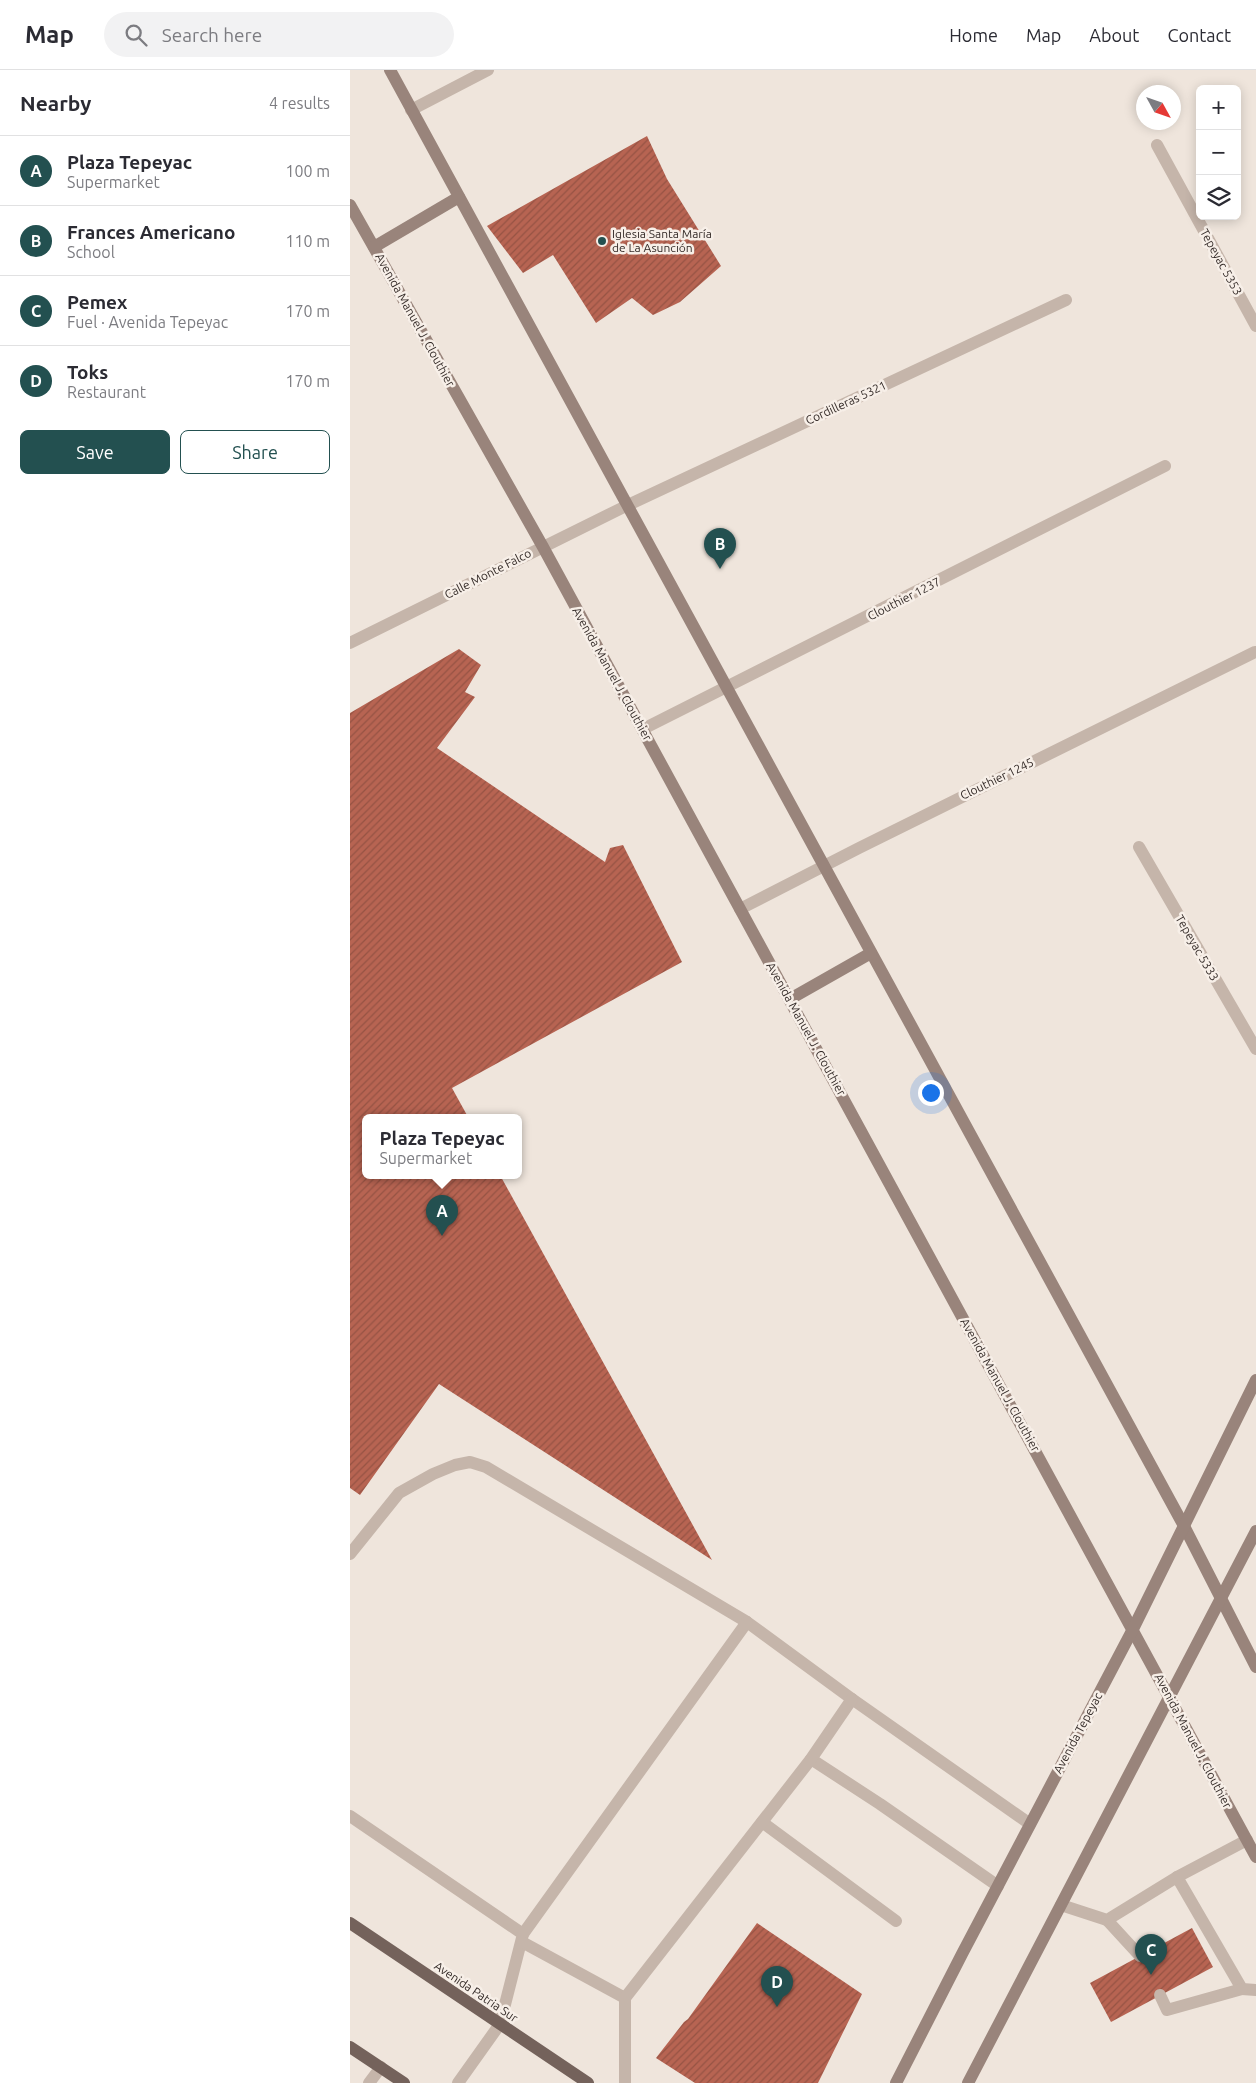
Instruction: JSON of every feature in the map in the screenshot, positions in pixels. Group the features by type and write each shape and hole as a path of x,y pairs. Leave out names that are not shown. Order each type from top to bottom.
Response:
{"main road":[{"path":"390,70 626,506 1184,1526 1256,1667"},
{"path":"374,246 458,197"},
{"name":"Avenida Manuel J. Clouthier","path":"350,205 543,547 1256,1858"},
{"path":"790,999 871,953"},
{"name":"Avenida Tepeyac","path":"896,2083 1133,1629 1256,1380"},
{"path":"968,2083 1256,1531"},
{"name":"Avenida Patria Sur","path":"350,1923 588,2083"},
{"path":"350,2047 404,2083"}],"street":[{"path":"412,110 488,70"},
{"name":"Tepeyac 5353","path":"1157,146 1256,326"},
{"name":"Cordilleras 5321","path":"626,506 1066,300"},
{"name":"Clouthier 1237","path":"642,729 727,688 1164,466"},
{"name":"Calle Monte Falco","path":"350,643 626,506"},
{"name":"Clouthier 1245","path":"740,909 823,865 1255,652"},
{"name":"Tepeyac 5333","path":"1139,847 1256,1049"},
{"path":"350,1554 399,1493 433,1474 455,1465 470,1462 486,1467 747,1622 852,1699 1030,1824"},
{"path":"458,2083 500,2024 512,1971 522,1938 747,1622"},
{"path":"625,2083 626,1998 811,1759 852,1699"},
{"path":"811,1759 880,1804 998,1886"},
{"path":"350,1816 522,1938 626,1998"},
{"path":"762,1822 896,1921"},
{"path":"1108,1920 1177,1877 1247,1840"},
{"path":"1177,1877 1242,1989"},
{"path":"1061,1905 1108,1920 1140,1956"},
{"path":"1160,1995 1168,2010 1242,1989 1256,1990"},
{"path":"369,2083 381,2068"}],"building":[{"name":"Iglesia Santa María de La Asunción","path":"647,136 667,179 721,266 680,302 653,315 632,298 596,323 553,255 523,273 487,226"},
{"path":"459,649 481,665 465,692 475,697 437,748 605,862 610,848 623,845 682,962 452,1088 466,1114 362,1114 362,1179 502,1179 712,1560 439,1384 360,1495 350,1488 350,713"},
{"path":"757,1923 862,1994 818,2083 695,2083 656,2058 688,2019"},
{"path":"1192,1928 1213,1967 1111,2022 1090,1983"}],"place":[{"name":"Iglesia Santa María de La Asunción","path":"602,241"},
{"name":"Frances Americano","path":"720,569"},
{"name":"Plaza Tepeyac","path":"442,1236"},
{"name":"Pemex","path":"1151,1975"},
{"name":"Toks","path":"777,2007"}]}
